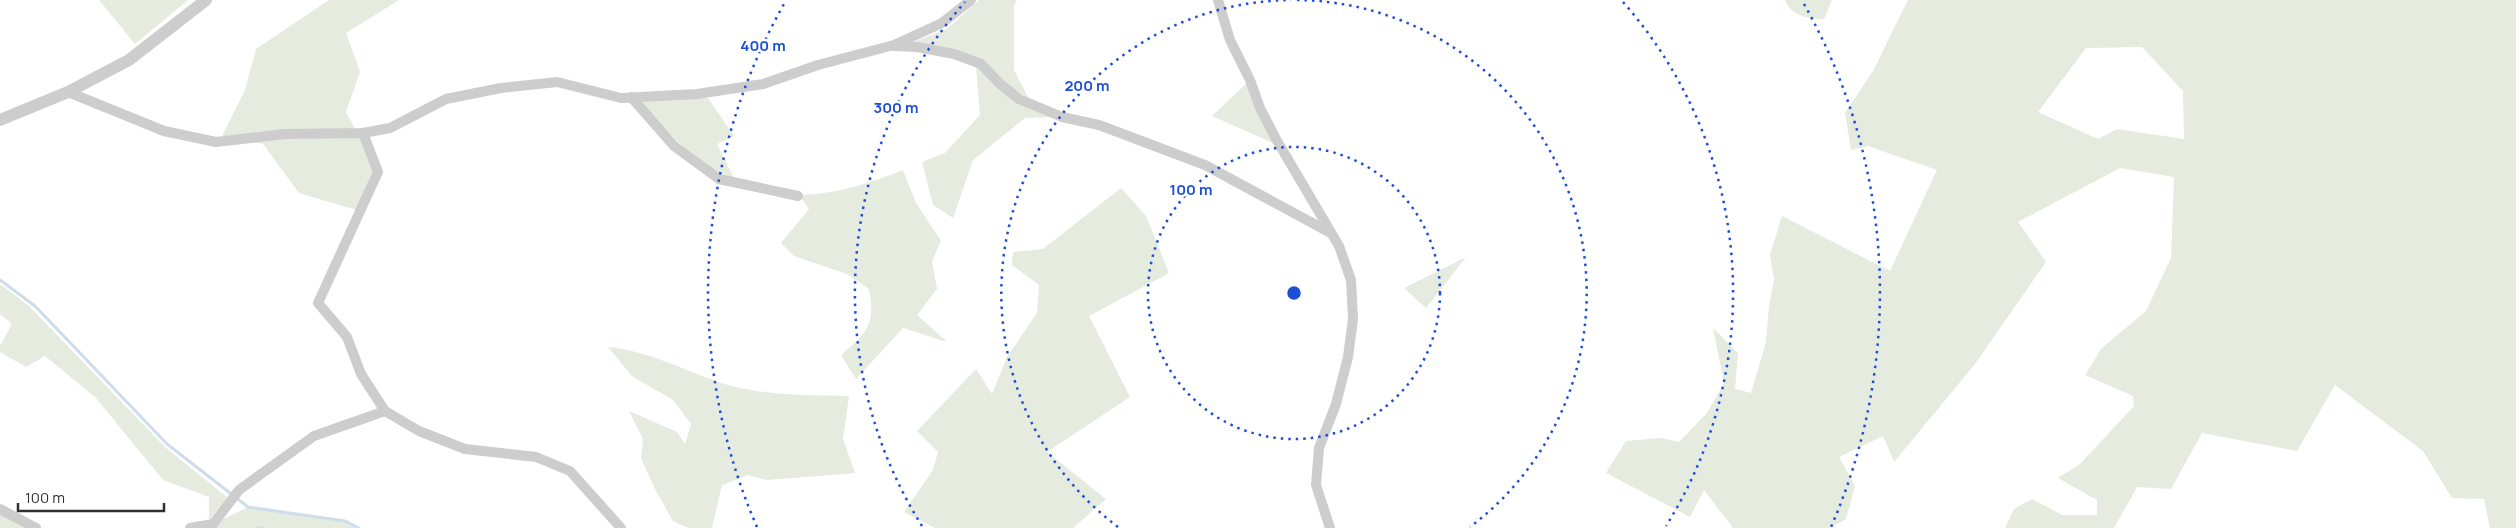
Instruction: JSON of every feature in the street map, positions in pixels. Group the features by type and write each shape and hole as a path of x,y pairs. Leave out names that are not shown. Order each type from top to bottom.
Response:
{"street":[{"path":"0,120 68,92 129,60 206,0"},
{"path":"68,92 164,131 216,142 286,134 364,133 390,128 446,99 502,88 558,82 621,98 697,94 763,84 818,65 889,46 942,23 971,0"},
{"path":"1218,0 1230,40 1250,80 1260,108 1276,139 1339,246 1351,280 1353,319 1348,357 1336,404 1319,448 1316,485 1330,528"},
{"path":"889,46 917,47 954,54 981,64 1019,100 1062,117 1099,125 1205,166 1330,232"},
{"path":"631,97 674,146 719,179 798,196"},
{"path":"364,133 378,172 318,303 347,337 361,374 385,411 419,431 465,449 536,457 570,471 621,528"},
{"path":"190,528 213,524 239,490 314,436 385,411"},
{"path":"0,509 36,528"}],"shaded area":[{"path":"99,0 188,0 135,44"},
{"path":"329,0 399,0 346,33 360,72 346,112 378,172 360,211 299,193 263,144 222,136 245,90 256,49"},
{"path":"979,0 1017,0 1014,5 1014,70 1029,99 1002,81 982,60 913,42 947,29"},
{"path":"1785,0 1832,0 1824,19 1801,16 1792,10"},
{"path":"1908,0 2516,0 2516,528 2490,528 2484,499 2452,498 2423,451 2335,385 2297,451 2202,433 2171,489 2137,487 2114,528 2005,528 2014,509 2032,499 2062,515 2097,515 2097,500 2058,478 2080,464 2134,406 2133,396 2085,375 2101,349 2146,311 2171,258 2174,177 2120,168 2018,222 2046,262 1975,364 1894,462 1883,436 1839,457 1855,486 1846,519 1830,528 1733,528 1704,490 1690,517 1606,473 1626,441 1661,438 1679,442 1707,413 1724,383 1713,328 1738,353 1735,389 1751,393 1766,342 1769,306 1774,279 1770,255 1782,216 1890,271 1937,170 1868,146 1851,150 1845,113 1873,71","holes":["2142,47 2183,91 2184,139 2117,129 2098,139 2038,112 2086,48"]},
{"path":"976,67 1053,117 1025,118 973,160 953,218 933,205 922,162 945,153 980,115"},
{"path":"1250,80 1280,146 1212,116"},
{"path":"708,98 734,136 717,144 734,178 707,166 682,146 640,101"},
{"path":"903,170 916,203 941,241 932,261 937,289 917,315 947,342 903,328 856,379 841,355 857,341 867,327 871,311 869,289 847,274 794,256 781,243 809,209 801,198 804,195 855,187"},
{"path":"1121,188 1146,216 1169,273 1089,316 1130,397 1047,452 1106,499 1073,528 935,528 904,512 933,470 938,452 917,431 976,369 992,394 1007,357 1037,313 1039,285 1012,265 1013,252 1043,249"},
{"path":"1466,257 1426,308 1404,288"},
{"path":"0,284 29,306 165,447 227,497 209,520 209,497 163,480 96,398 45,356 26,367 0,352 0,346 12,324 0,314"},
{"path":"608,347 639,353 743,389 788,394 849,396 843,439 855,473 767,480 748,475 722,485 712,528 688,528 673,521 656,491 641,458 643,439 629,411 677,432 685,444 691,424 673,400 632,376"},
{"path":"248,507 345,521 359,528 190,528 213,524"},
{"path":"0,514 36,528 0,528"}],"waterway":[{"path":"0,280 35,306 167,444 248,507 345,521 359,528"},
{"path":"257,528 262,528"}]}
